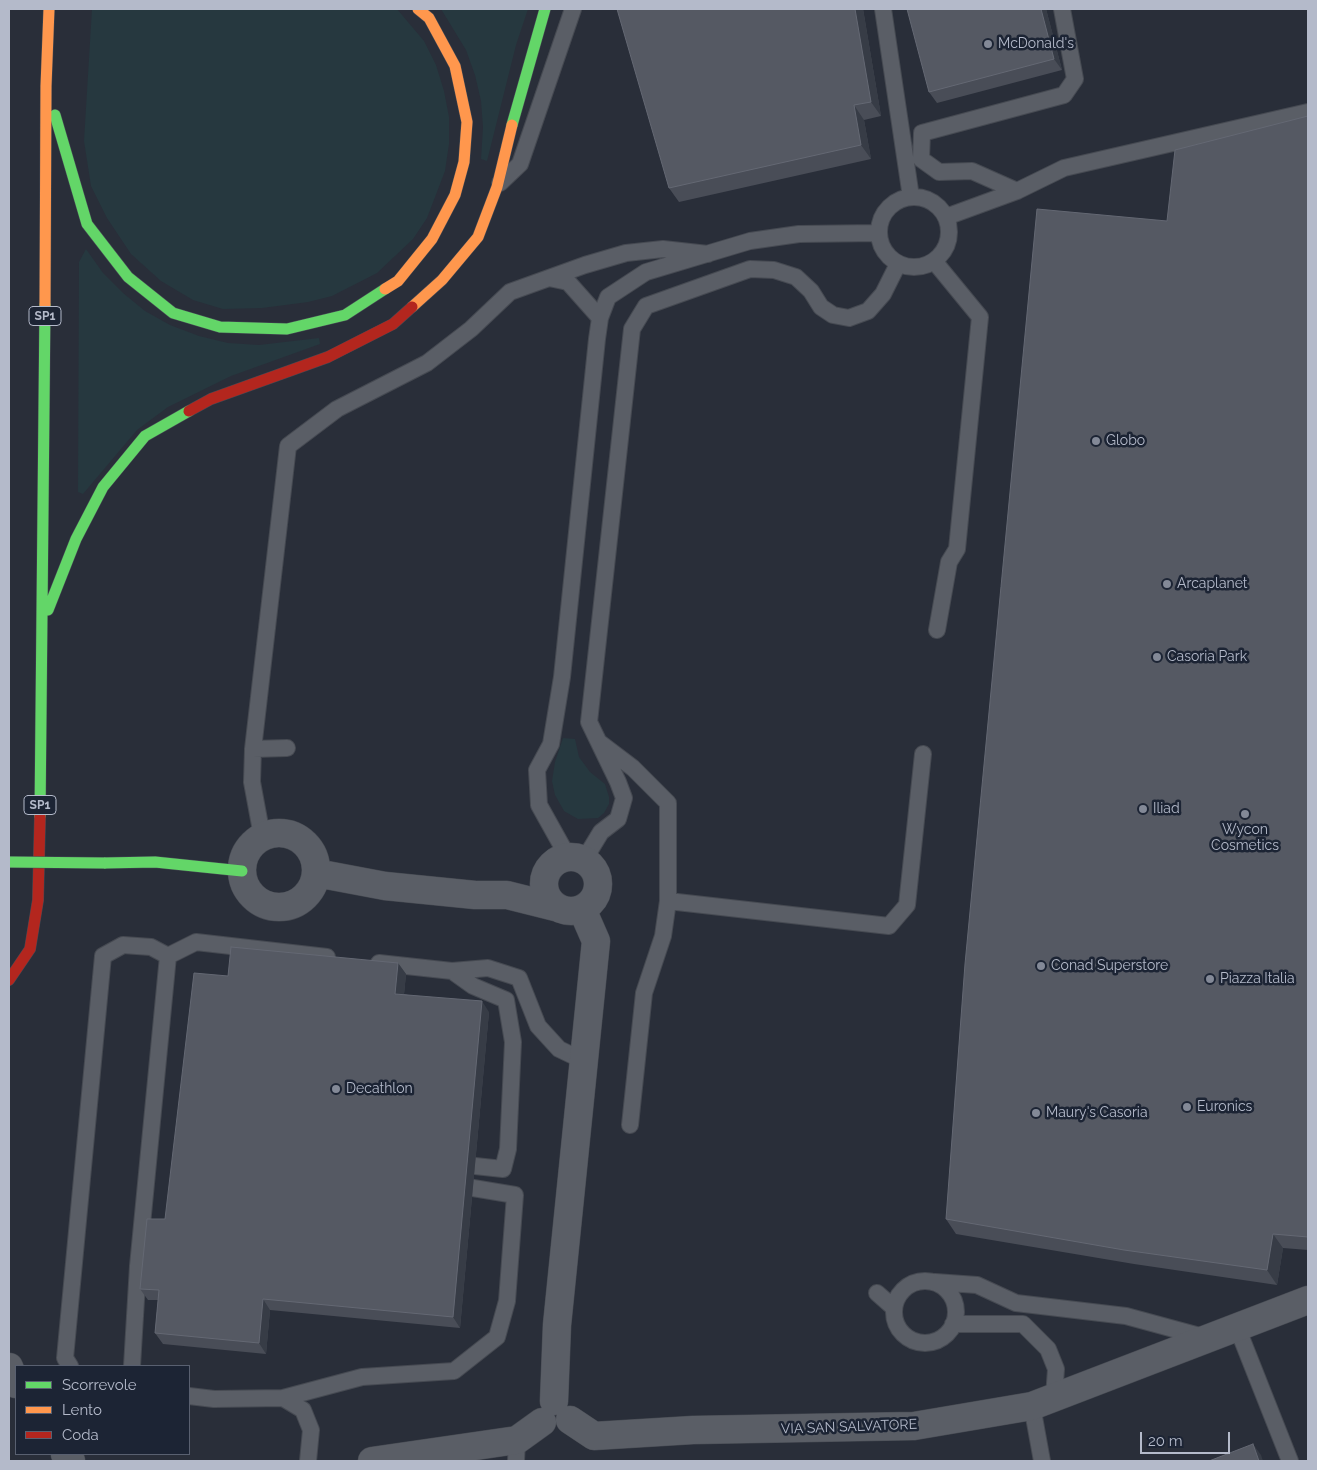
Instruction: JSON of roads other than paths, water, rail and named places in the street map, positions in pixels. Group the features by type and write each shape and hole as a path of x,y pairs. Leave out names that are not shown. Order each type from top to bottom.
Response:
{"highway":[{"name":"SP1","path":"9,980 30,949 38,900 43,623 46,86 50,9"},
{"path":"46,86 87,224 128,277 172,313 220,327 287,329 346,315 398,281 432,239 455,195 464,162 467,122 455,66 429,18 418,9"},
{"path":"43,623 76,539 103,487 145,436 211,399 328,357 393,324 442,280 478,236 497,187 515,112 545,9"},
{"path":"9,862 155,862 242,871"}],"street":[{"path":"284,833 304,842 311,851 316,873 313,884 299,901 278,907 257,900 249,892 242,871 247,851 262,836 284,833"},
{"path":"316,873 385,886 475,895 508,895 571,908 595,897 598,881 591,866 576,859 553,864 545,879 547,896 571,908 596,941 557,1325 555,1414 517,1451 372,1461"},
{"name":"VIA SAN SALVATORE","path":"555,1414 594,1436 693,1430 914,1426 1043,1401 1308,1300"},
{"path":"9,1367 15,1382"}],"lane":[{"path":"497,187 520,164 573,9"},
{"path":"883,9 911,197"},
{"path":"1017,190 972,171 939,172 921,159 922,133 1064,95 1074,79 1062,9"},
{"path":"946,217 1017,190 1064,168 1308,112"},
{"path":"911,197 922,198 931,202 946,217 949,236 946,246 934,261 916,267 898,264 884,251 878,233 884,213 896,202 911,197"},
{"path":"878,233 799,234 750,241 646,272 608,297 600,318 562,677 551,744 536,770 539,805 576,859 601,832 618,819 624,798 589,722 632,329 646,306 750,269 774,270 796,277 811,291 821,307 833,315 849,318 868,311 883,294 898,264"},
{"path":"262,836 252,782 253,749 288,446 338,409 427,363 471,329 510,292 626,253 663,249 708,254"},
{"path":"934,261 980,317 957,548 949,562 937,630"},
{"path":"549,278 568,282 600,318"},
{"path":"596,740 633,768 668,803 668,901 663,936 644,993 630,1125"},
{"path":"253,749 287,748"},
{"path":"668,901 888,926 907,905 923,754"},
{"path":"168,956 196,942 344,959"},
{"path":"69,1365 65,1358 103,956 123,945 151,947 168,956"},
{"path":"132,1365 138,1266 168,956"},
{"path":"364,961 452,971 488,968 520,978 538,1026 559,1049 584,1061"},
{"path":"452,971 473,986 506,1000 513,1042 508,1149 503,1170 475,1166"},
{"path":"190,1396 214,1399 283,1398 362,1377 454,1372 497,1337 507,1301 516,1195 473,1188"},
{"path":"935,1282 944,1287 952,1298 956,1311 953,1324 946,1335 934,1342 921,1343 909,1339 894,1320 894,1308 898,1296 906,1287 920,1282 935,1282 977,1285 1016,1303 1126,1316 1207,1338"},
{"path":"877,1293 894,1308"},
{"path":"953,1324 1023,1324 1048,1349 1056,1369 1043,1401 1042,1461"},
{"path":"1237,1327 1290,1461"},
{"path":"283,1398 303,1410 311,1430 308,1461"}],"place":[{"name":"McDonald's","path":"988,44"},
{"name":"Globo","path":"1096,441"},
{"name":"Arcaplanet","path":"1167,584"},
{"name":"Casoria Park","path":"1157,657"},
{"name":"Iliad","path":"1143,809"},
{"name":"Wycon Cosmetics","path":"1245,814"},
{"name":"Conad Superstore","path":"1041,966"},
{"name":"Piazza Italia","path":"1210,979"},
{"name":"Decathlon","path":"336,1089"},
{"name":"Euronics","path":"1187,1107"},
{"name":"Maury's Casoria","path":"1036,1113"}]}
